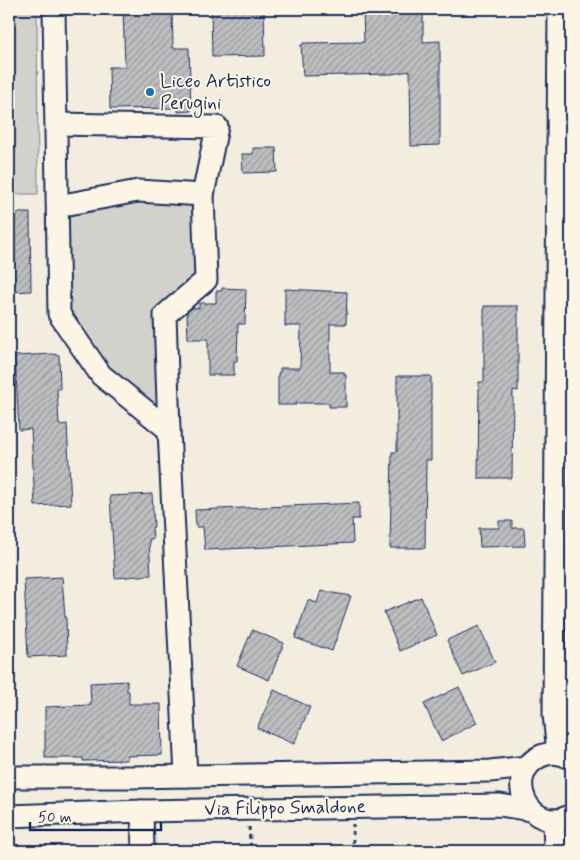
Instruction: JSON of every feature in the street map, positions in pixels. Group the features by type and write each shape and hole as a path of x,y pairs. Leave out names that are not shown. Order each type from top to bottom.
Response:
{"street":[{"path":"54,9 59,314 102,375 169,430"},
{"path":"531,810 524,800 521,788 523,775 527,767 536,758 544,755 565,756 554,714 558,9"},
{"path":"57,124 217,127 203,195 206,280 165,316 186,776"},
{"path":"58,206 138,191 203,195"},
{"name":"Via Filippo Smaldone","path":"9,777 490,771 527,767"},
{"name":"Via Filippo Smaldone","path":"9,816 142,811 500,805 531,810 542,818 563,817"},
{"path":"142,811 143,851"},
{"path":"555,851 563,817"}],"path":[{"path":"352,851 353,807"}],"shaded area":[{"path":"9,9 37,9 38,194 9,194"},
{"path":"138,191 203,201 206,280 157,308 160,412 101,375 59,314 58,206"},
{"path":"567,588 571,589 571,723"}],"building":[{"path":"123,9 172,9 173,48 189,48 191,111 178,112 178,108 110,109 109,67 125,67"},
{"path":"211,9 264,9 265,56 212,57"},
{"path":"363,9 423,9 423,42 440,41 440,145 411,146 410,71 392,74 303,76 301,45 303,43 364,42"},
{"path":"253,148 276,148 277,172 243,173 242,154 253,154"},
{"path":"9,213 30,213 31,291 9,292"},
{"path":"222,288 246,289 245,324 238,324 237,361 234,361 234,375 208,375 208,339 188,339 187,312 192,308 199,308 199,303 216,303 216,291 222,291"},
{"path":"285,289 347,292 346,324 330,324 330,372 344,372 344,375 346,375 346,407 329,407 329,403 278,405 278,373 280,368 300,368 301,326 285,326"},
{"path":"484,306 518,306 518,391 513,390 512,478 478,478 479,382 484,382"},
{"path":"59,355 60,389 57,389 59,425 67,424 71,504 35,506 31,429 19,430 15,356"},
{"path":"397,376 431,376 431,460 426,460 425,548 390,548 392,452 397,452"},
{"path":"152,494 154,527 152,527 153,539 149,539 151,575 115,578 110,496"},
{"path":"359,503 359,519 352,519 353,543 205,550 203,527 196,527 195,510"},
{"path":"499,521 512,521 512,528 524,528 525,546 480,547 479,528 499,528"},
{"path":"62,577 67,655 28,657 24,579"},
{"path":"321,591 351,596 332,651 295,638 308,600 317,603"},
{"path":"421,597 437,635 400,651 384,612"},
{"path":"479,626 495,662 463,676 447,640"},
{"path":"252,630 284,643 269,680 237,666"},
{"path":"127,681 129,704 161,704 162,755 127,756 127,760 83,761 83,758 45,758 45,707 91,705 90,683"},
{"path":"459,687 477,723 441,741 424,704"},
{"path":"274,690 310,707 294,744 257,728"}],"place":[{"name":"Liceo Artistico Perugini","path":"150,92"}]}
